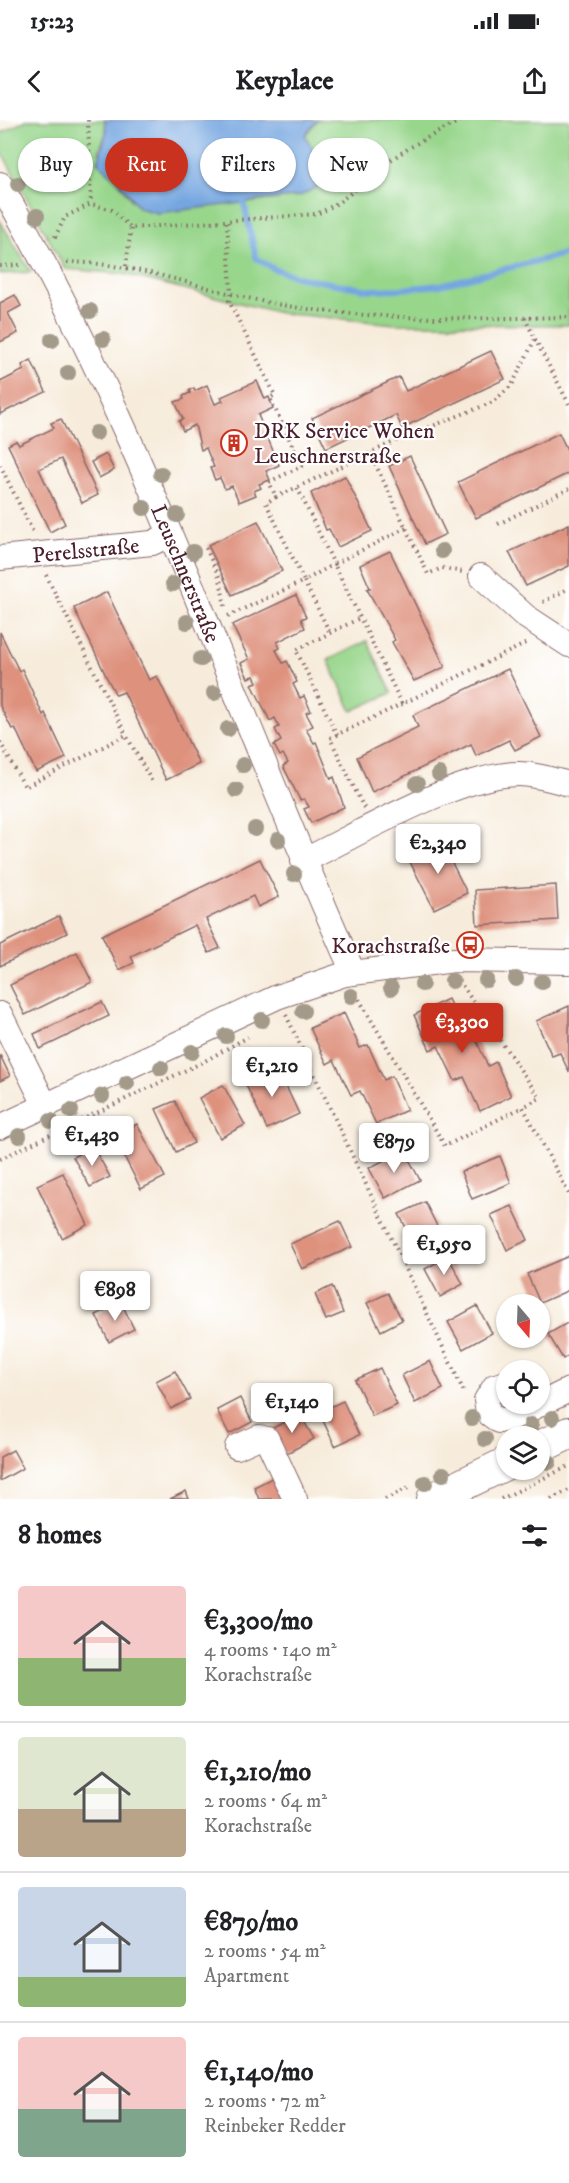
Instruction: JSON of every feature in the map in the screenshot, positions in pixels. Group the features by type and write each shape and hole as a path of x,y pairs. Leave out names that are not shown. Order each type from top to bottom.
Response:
{"main road":[{"path":"550,1442 569,1433"},
{"path":"433,1499 496,1468"}],"street":[{"name":"Leuschnerstraße","path":"0,184 46,263 132,443 349,973"},
{"name":"Perelsstraße","path":"0,558 152,543 170,535"},
{"path":"481,576 525,616 569,645"},
{"path":"303,861 453,788 485,779 519,774 569,784"},
{"path":"0,1126 228,1020 310,985 349,973 445,961 569,962"},
{"path":"0,1014 45,1105"},
{"path":"496,1386 486,1400 488,1413 499,1421 512,1418 569,1390"},
{"path":"550,1392 569,1390"},
{"path":"237,1447 260,1437 267,1438 295,1499"}],"path":[{"path":"88,120 91,204"},
{"path":"58,243 54,234 65,216 91,204 112,210 131,228 316,214 334,207 391,160 462,120"},
{"path":"227,222 231,292 229,301 274,395 270,398 302,466 269,482 276,497"},
{"path":"126,266 131,228"},
{"path":"61,252 65,262 126,266 282,304 390,315 569,317"},
{"path":"525,318 569,404"},
{"path":"330,633 266,502 370,453 493,402 512,384 535,339"},
{"path":"370,453 428,574 442,568 481,576"},
{"path":"0,465 126,735 152,782"},
{"path":"297,487 402,704"},
{"path":"498,524 569,489"},
{"path":"206,548 216,570 228,618 406,528"},
{"path":"210,573 216,570"},
{"path":"525,616 536,606 569,588"},
{"path":"337,735 296,650 360,618"},
{"path":"373,827 330,738 532,640 546,630"},
{"path":"1,745 24,787 126,735"},
{"path":"349,973 445,1146 540,1098 445,961"},
{"path":"276,1020 285,1014 310,985"},
{"path":"285,1014 465,1394 486,1400"},
{"path":"0,1159 203,1062 258,1032"},
{"path":"523,1107 569,1194"},
{"path":"501,1499 569,1466"},
{"path":"551,1499 569,1490"}],"green space":[{"path":"26,120 105,120 106,133 99,151 105,167 105,192 126,192 132,201 244,203 300,196 308,168 308,192 389,192 389,138 308,138 308,141 305,135 317,120 569,120 569,325 395,324 280,313 124,274 65,269 23,192 93,192 93,138 18,138 18,182 0,149 0,134"},
{"path":"0,221 31,272 0,274"},
{"path":"367,641 392,693 352,711 328,660"}],"water":[{"path":"105,120 317,120 305,135 308,141 308,192 300,196 157,213 139,208 127,192 188,192 188,138 105,138 105,169 98,163 106,133"}],"building":[{"path":"15,295 21,306 8,313 18,333 0,342 0,303"},
{"path":"491,351 505,379 402,428 396,415 326,448 312,418 399,377 406,391"},
{"path":"31,360 46,392 0,414 0,382 24,370 22,365"},
{"name":"DRK Service Wohen Leuschnerstraße","path":"257,381 265,399 269,397 273,408 258,415 279,465 266,471 270,480 259,484 261,488 254,491 256,495 239,502 232,486 225,489 220,478 215,480 210,468 214,467 206,448 201,450 195,425 183,431 179,421 183,419 175,402 184,399 183,396 190,393 189,390 194,388 195,391 207,385 215,404 223,401 221,397"},
{"path":"61,419 98,495 82,503 61,459 39,469 65,524 50,532 8,445 16,441 19,445 54,428 51,423"},
{"path":"559,433 569,454 569,473 476,518 458,482"},
{"path":"106,454 114,470 99,478 91,462"},
{"path":"410,456 446,534 425,544 389,466"},
{"path":"345,476 372,531 338,547 329,529 326,530 311,493"},
{"path":"258,521 282,571 232,595 208,545"},
{"path":"569,524 569,566 526,586 509,552"},
{"path":"390,551 445,667 414,681 392,642 395,640 367,589 370,588 360,565"},
{"path":"107,592 149,680 157,676 199,764 166,780 124,692 116,695 74,608"},
{"path":"296,595 306,617 301,619 305,628 277,642 280,648 276,650 283,663 287,661 297,682 293,684 300,698 304,696 311,711 306,713 313,726 306,729 314,743 316,742 331,779 334,777 344,807 311,823 304,809 309,807 304,799 300,800 283,766 288,763 283,754 280,756 274,745 281,741 275,729 279,727 275,718 270,721 252,684 257,682 254,676 248,678 241,663 249,659 232,625"},
{"path":"0,632 19,671 22,669 66,758 36,772 15,728 12,729 0,706"},
{"path":"508,669 541,737 515,750 509,740 476,756 471,744 372,792 357,757 418,727 413,715"},
{"path":"441,841 467,893 434,909 408,858"},
{"path":"260,859 279,897 258,907 253,896 206,919 220,948 209,953 195,925 131,956 134,963 119,970 102,935"},
{"path":"556,885 558,920 477,925 475,890"},
{"path":"59,916 67,933 0,966 0,945"},
{"path":"77,952 92,982 25,1015 10,985"},
{"path":"448,999 465,1035 472,1031 488,1066 496,1062 511,1096 480,1111 464,1077 455,1081 438,1046 430,1050 414,1015"},
{"path":"102,1002 109,1016 40,1049 34,1034"},
{"path":"569,1006 569,1072 560,1053 552,1056 536,1021"},
{"path":"344,1013 360,1048 368,1045 384,1080 392,1076 407,1110 376,1124 360,1091 351,1095 334,1060 327,1064 310,1028"},
{"path":"0,1055 10,1076 0,1081"},
{"path":"277,1067 299,1114 267,1129 245,1083"},
{"path":"223,1085 245,1125 220,1138 199,1098"},
{"path":"175,1101 194,1143 176,1152 156,1109"},
{"path":"137,1124 165,1177 141,1189 114,1137"},
{"path":"93,1146 110,1177 90,1187 73,1157"},
{"path":"404,1150 420,1180 385,1198 369,1168"},
{"path":"500,1156 511,1183 472,1199 461,1172"},
{"path":"63,1173 88,1225 62,1238 37,1185"},
{"path":"425,1202 437,1226 412,1239 399,1214"},
{"path":"512,1206 528,1240 507,1250 491,1215"},
{"path":"340,1221 352,1247 302,1269 290,1244"},
{"path":"448,1256 463,1284 440,1297 425,1269"},
{"path":"569,1256 569,1290 550,1299 550,1294 536,1294 527,1274"},
{"path":"332,1286 343,1313 326,1320 315,1294"},
{"path":"388,1293 402,1320 381,1331 367,1303"},
{"path":"121,1302 134,1329 109,1342 96,1315"},
{"path":"477,1306 492,1333 463,1349 448,1322"},
{"path":"569,1322 569,1355 563,1359 550,1337 550,1333"},
{"path":"430,1361 443,1389 415,1403 402,1375"},
{"path":"380,1368 397,1405 372,1416 355,1380"},
{"path":"175,1371 190,1399 171,1409 156,1381"},
{"path":"240,1398 252,1422 229,1434 217,1410"},
{"path":"343,1401 359,1435 335,1446 319,1412"},
{"path":"300,1414 314,1439 285,1454 271,1429"},
{"path":"13,1450 23,1468 0,1481 0,1457"},
{"path":"274,1477 284,1499 259,1499 254,1487"},
{"path":"186,1491 189,1499 170,1499"}],"waterway":[{"path":"244,203 256,258 274,269 302,278 370,290 440,285 569,253"}],"place":[{"name":"DRK Service Wohen Leuschnerstraße","path":"234,443"},
{"name":"Korachstraße","path":"470,945"}]}
